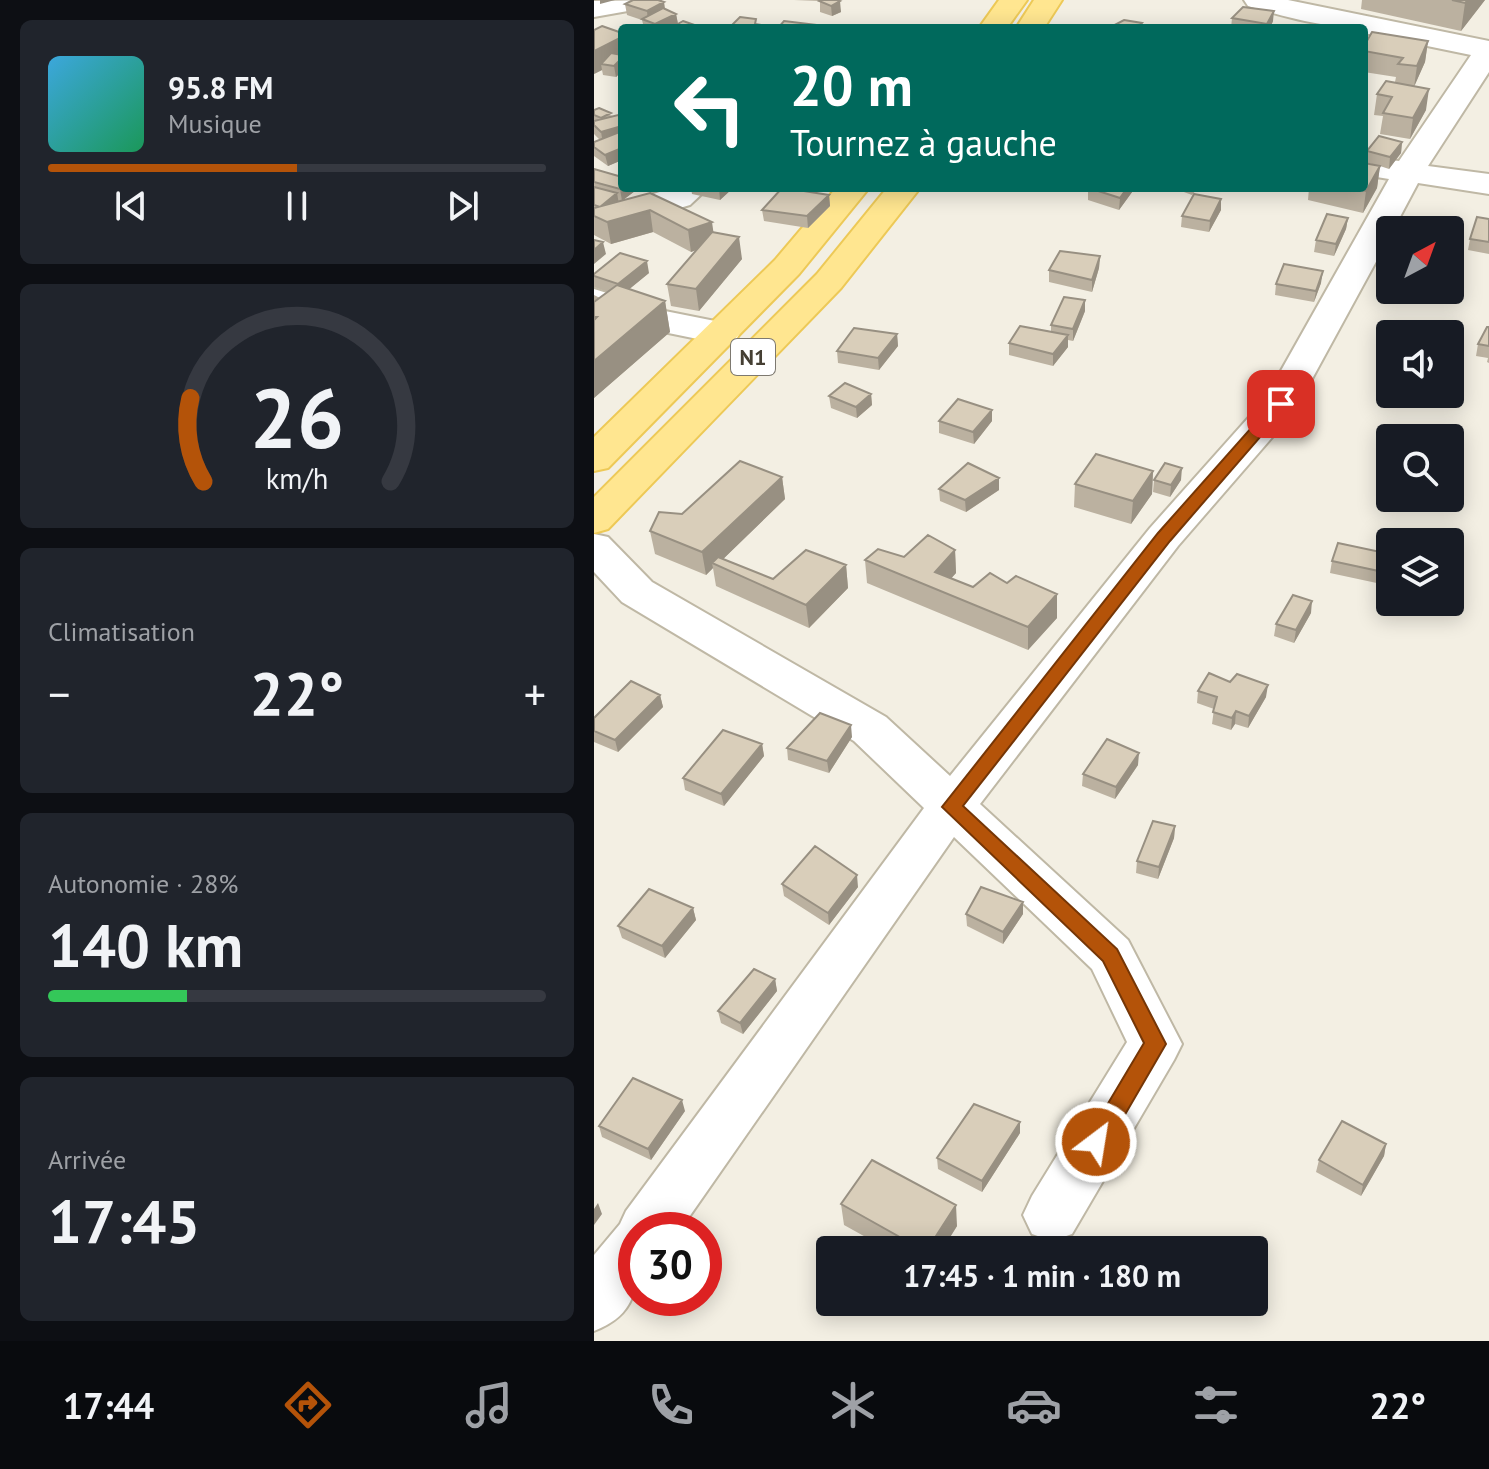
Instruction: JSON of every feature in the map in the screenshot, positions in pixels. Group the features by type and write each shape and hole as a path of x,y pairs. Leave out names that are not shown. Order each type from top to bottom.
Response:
{"main road":[{"path":"996,24 1013,0"},
{"path":"1033,24 1048,0"},
{"name":"N1","path":"594,459 787,267 850,192"},
{"name":"N1","path":"594,520 829,281 901,192"}],"street":[{"path":"594,9 646,0"},
{"path":"1258,0 1361,24"},
{"path":"659,1212 951,807 1164,537 1281,404 1408,172 1489,50 1368,25"},
{"path":"1368,167 1489,184"},
{"path":"594,223 679,198 687,192"},
{"path":"594,299 657,320 722,333"},
{"path":"594,547 637,592 870,729 1110,955 1155,1044 1052,1215"},
{"path":"594,1303 618,1270"}],"building":[{"path":"633,0 664,2 647,11 625,4"},
{"path":"821,0 837,0 840,1 831,6"},
{"path":"1243,7 1274,11 1267,24 1232,18"},
{"path":"663,8 676,14 655,24 642,19"},
{"path":"740,17 756,19 755,24 733,24"},
{"path":"1124,20 1142,23 1141,24 1116,24"},
{"path":"784,21 809,24 781,24"},
{"path":"602,26 618,32 618,39 594,51 594,30"},
{"path":"1372,32 1428,41 1417,66 1398,64 1403,58 1368,52 1368,39"},
{"path":"611,53 618,54 618,62 614,66 601,64"},
{"path":"1386,81 1429,89 1413,118 1383,113 1392,97 1377,94"},
{"path":"599,108 611,113 601,118 594,115 594,110"},
{"path":"618,115 618,127 601,132 594,121"},
{"path":"618,133 618,150 605,155 594,147 594,142"},
{"path":"1379,136 1402,142 1390,157 1368,150"},
{"path":"1368,164 1380,166 1368,187"},
{"path":"594,169 618,176 618,188 594,182"},
{"path":"594,187 617,193 600,207 594,205"},
{"path":"778,192 829,195 807,216 762,210"},
{"path":"1101,192 1124,192 1120,198"},
{"path":"650,193 712,222 688,230 650,210 607,222 594,216 594,208"},
{"path":"1194,194 1221,199 1210,221 1182,216"},
{"path":"1327,214 1348,218 1336,244 1316,240"},
{"path":"1477,217 1489,219 1489,242 1470,239"},
{"path":"712,232 739,237 696,289 667,284"},
{"path":"594,240 603,242 594,250"},
{"path":"1060,251 1100,256 1092,280 1049,270"},
{"path":"620,253 647,261 618,284 594,276 594,274"},
{"path":"1284,264 1323,271 1316,291 1276,284"},
{"path":"617,285 665,301 594,361 594,320 597,317 594,317 594,302"},
{"path":"1064,297 1085,300 1073,329 1051,325"},
{"path":"1020,326 1068,335 1053,354 1009,343"},
{"path":"1487,327 1489,346 1478,344"},
{"path":"854,328 897,334 878,358 837,351"},
{"path":"845,383 871,394 856,407 829,396"},
{"path":"958,399 992,410 973,432 939,421"},
{"path":"1096,454 1153,471 1133,501 1075,484"},
{"path":"740,461 782,477 702,552 650,531 659,512 682,514"},
{"path":"968,463 999,478 965,500 939,489"},
{"path":"1165,463 1182,468 1171,485 1154,480"},
{"path":"928,535 955,550 935,572 973,587 990,573 1007,583 1016,576 1057,594 1028,627 865,560 878,549 904,557"},
{"path":"1338,543 1376,551 1376,570 1332,561"},
{"path":"806,550 846,565 806,605 712,563 718,557 773,579"},
{"path":"1293,595 1312,601 1296,630 1276,624"},
{"path":"1209,673 1230,682 1237,674 1268,685 1249,716 1236,711 1232,718 1213,712 1217,697 1198,691"},
{"path":"631,681 660,695 615,740 594,731 594,718"},
{"path":"820,713 851,725 827,761 787,748"},
{"path":"723,730 762,744 721,794 683,778"},
{"path":"1107,739 1139,753 1116,787 1083,774"},
{"path":"1153,821 1175,826 1159,867 1137,861"},
{"path":"815,846 857,875 828,913 782,884"},
{"path":"981,887 1023,902 1003,932 966,914"},
{"path":"649,889 693,908 662,946 618,926"},
{"path":"754,969 775,979 740,1023 718,1011"},
{"path":"633,1078 682,1100 648,1149 599,1126"},
{"path":"974,1104 1020,1122 982,1181 937,1158"},
{"path":"1342,1121 1386,1144 1363,1185 1319,1160"},
{"path":"872,1160 956,1205 936,1236 898,1236 841,1204"}],"route":[{"path":"1096,1142 1155,1044 1110,955 951,807 1164,537 1281,404"}]}
